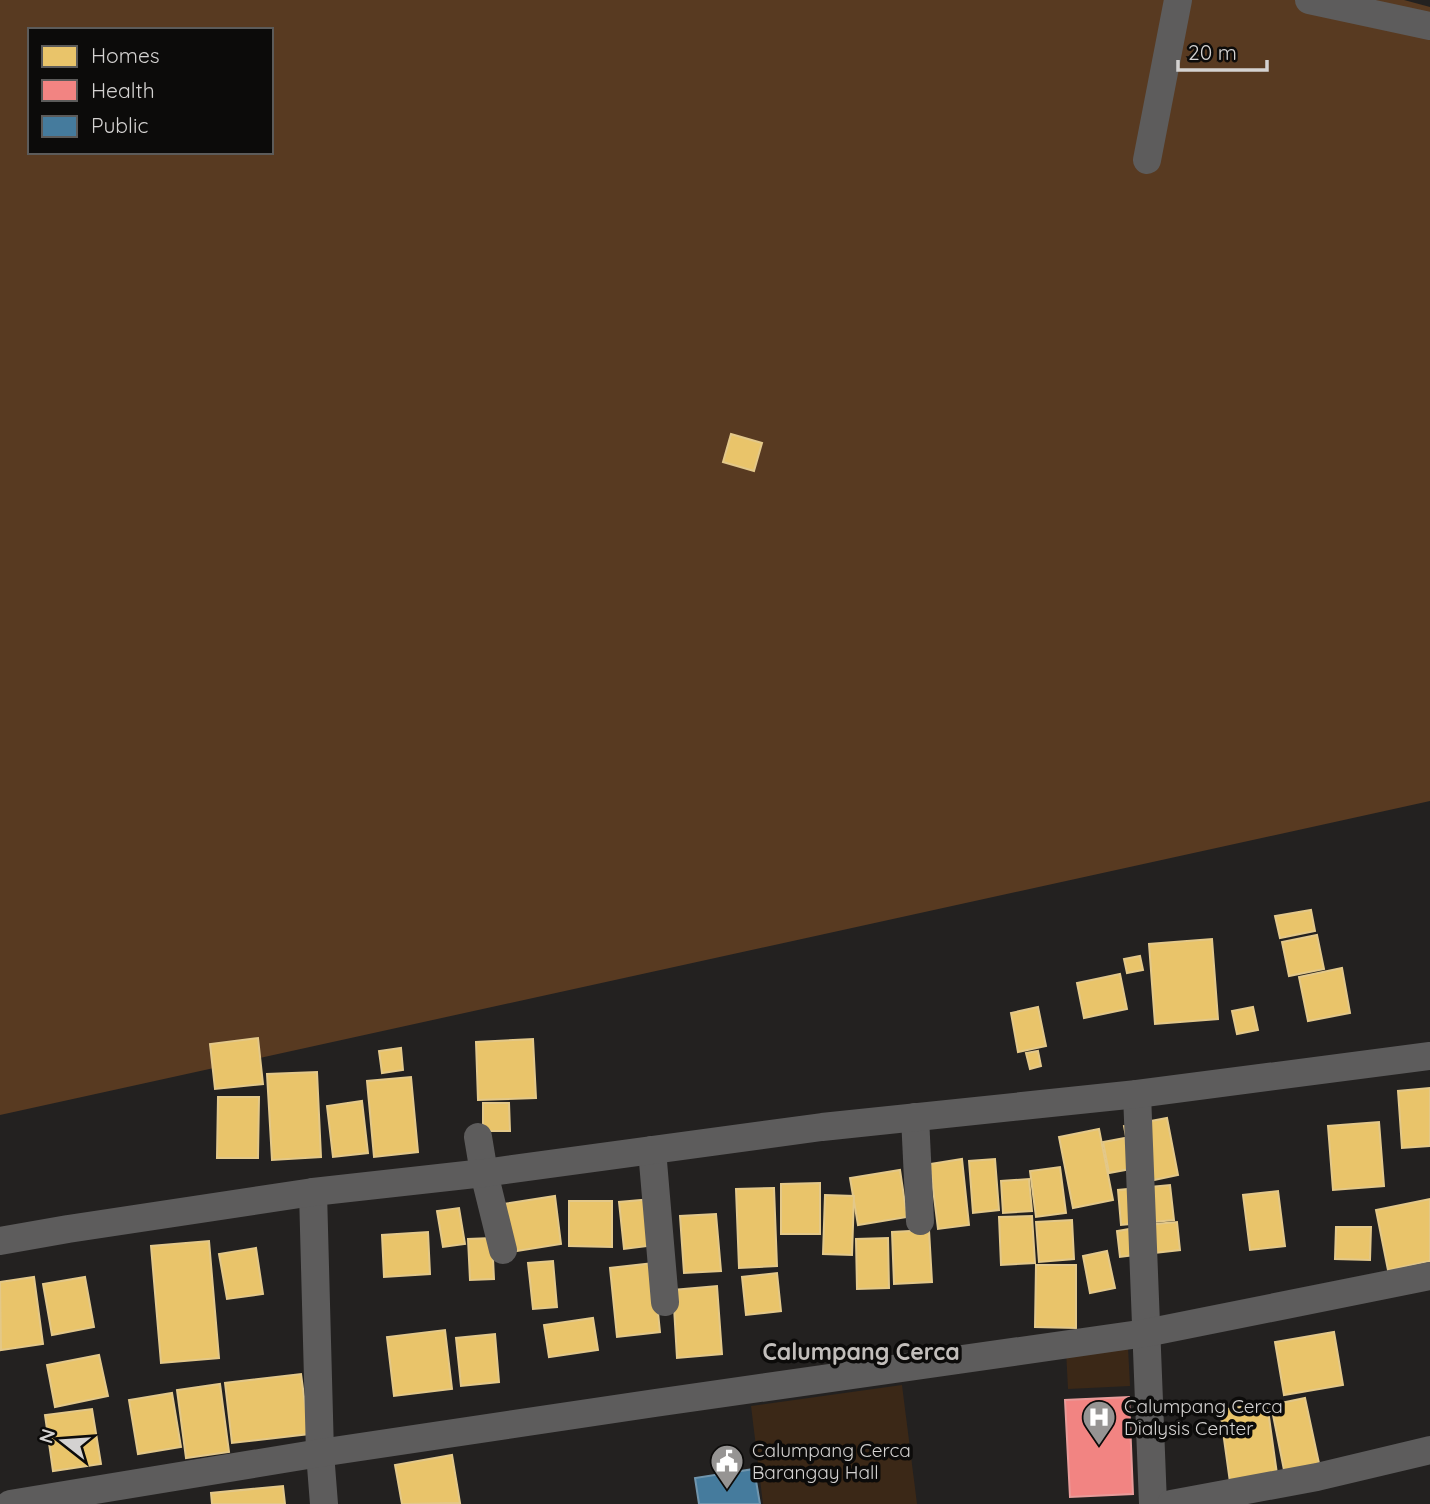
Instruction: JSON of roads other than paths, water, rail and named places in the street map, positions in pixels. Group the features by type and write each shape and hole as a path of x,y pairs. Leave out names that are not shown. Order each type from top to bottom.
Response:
{"street":[{"path":"1147,160 1178,0"},
{"path":"1309,0 1430,26"},
{"path":"0,1241 313,1192 484,1173 822,1127 1137,1094 1430,1056"},
{"path":"1137,1094 1153,1504"},
{"path":"915,1117 920,1221"},
{"path":"478,1137 503,1250"},
{"path":"652,1150 665,1302"},
{"path":"313,1192 320,1453 324,1504"},
{"path":"9,1504 320,1453 1146,1333 1430,1276"},
{"path":"1171,1504 1317,1477 1430,1450"}],"place":[{"name":"Calumpang Cerca Dialysis Center","path":"1099,1447"},
{"name":"Calumpang Cerca Barangay Hall","path":"727,1491"}],"district":[{"name":"Calumpang Cerca","path":"861,1351"}]}
